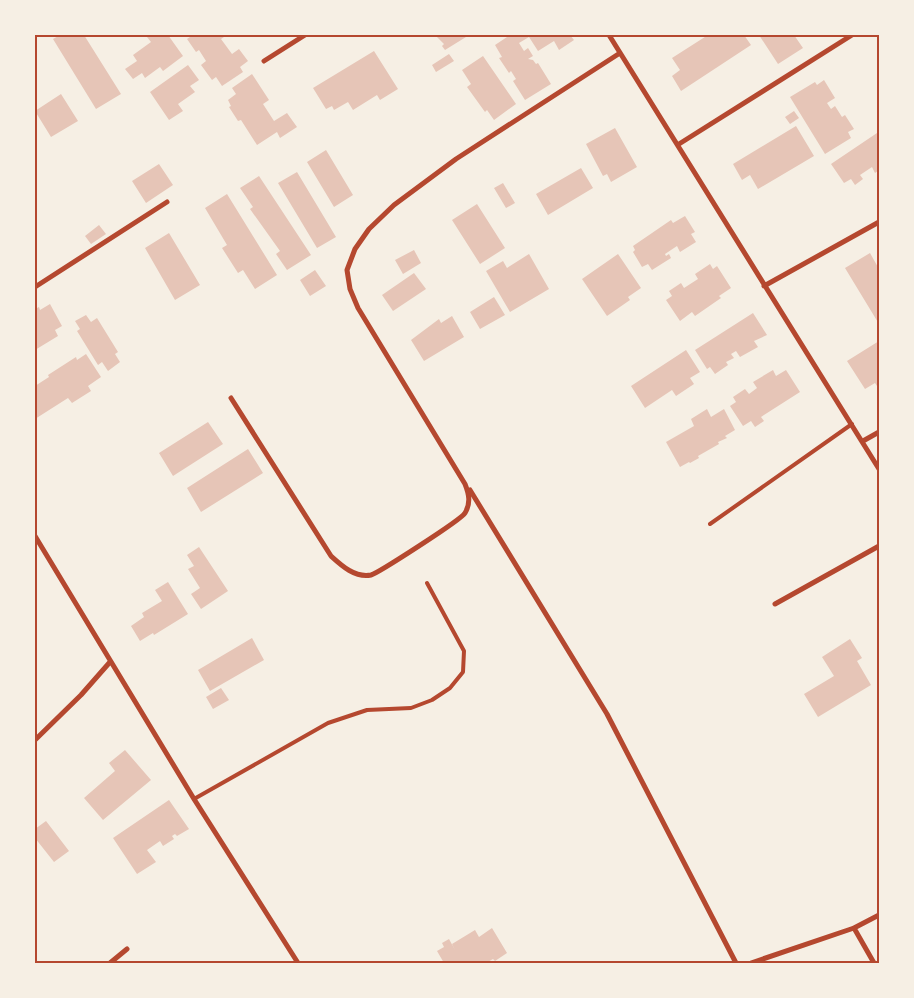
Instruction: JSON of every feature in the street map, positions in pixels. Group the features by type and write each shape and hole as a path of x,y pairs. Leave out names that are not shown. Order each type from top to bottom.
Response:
{"street":[{"path":"264,61 305,35"},
{"path":"609,35 679,144 764,286 879,469"},
{"path":"679,144 852,35"},
{"path":"620,53 456,159 394,205 369,229 354,250 347,270 350,289 358,308 607,714 736,963"},
{"path":"35,287 167,202"},
{"path":"764,286 879,222"},
{"path":"231,398 331,556 350,572 372,575 452,525 465,513 470,498 466,484"},
{"path":"863,441 879,432"},
{"path":"35,536 194,799 298,963"},
{"path":"775,604 879,546"},
{"path":"35,740 81,695 110,662"},
{"path":"751,963 854,928 879,915"},
{"path":"854,928 874,963"},
{"path":"110,963 127,949"}],"lane":[{"path":"710,524 852,424"},
{"path":"194,799 328,723 367,710 411,708 432,700 450,688 463,672 464,651 427,583"}],"building":[{"path":"60,35 84,35 121,94 96,109 53,39"},
{"path":"151,35 168,35 183,56 163,71 160,67 145,78 142,73 133,79 125,69 137,61 133,55 151,42 147,37"},
{"path":"189,35 227,35 221,39 232,54 239,49 248,61 240,67 243,72 222,86 216,77 212,80 201,65 206,61 199,50 196,52 187,39 190,37"},
{"path":"435,35 464,35 466,37 445,50 442,46 444,44"},
{"path":"510,35 570,35 574,40 559,50 554,41 538,51 529,37 519,43 524,51 528,48 533,56 528,59 533,60 536,64 538,63 551,84 525,100 513,81 516,79 511,71 509,73 499,58 502,57 495,45"},
{"path":"708,35 744,35 751,45 681,91 672,76 680,70 672,58"},
{"path":"759,35 794,35 803,48 778,64"},
{"path":"374,51 398,89 380,100 377,95 353,110 348,102 334,110 332,106 326,109 313,88"},
{"path":"449,54 454,61 436,72 432,65"},
{"path":"483,56 516,104 494,120 487,110 485,112 467,87 471,84 462,70"},
{"path":"188,65 199,80 190,86 195,92 178,104 183,111 169,120 150,92"},
{"path":"252,74 269,100 263,104 274,121 287,113 297,127 280,138 277,132 257,145 241,120 238,121 229,107 231,106 228,100 236,94 232,88"},
{"path":"824,80 835,98 827,103 831,109 835,106 842,117 845,115 854,129 848,132 851,138 825,154 790,97 815,82 817,85"},
{"path":"61,94 78,121 51,137 35,111"},
{"path":"794,111 799,118 790,124 785,117"},
{"path":"796,126 814,156 758,189 750,175 742,180 733,164"},
{"path":"615,128 637,167 611,182 607,174 603,176 586,144"},
{"path":"877,133 879,170 875,173 872,167 860,175 863,179 855,185 851,179 844,183 831,164"},
{"path":"326,150 353,195 334,207 307,162"},
{"path":"159,164 173,185 146,203 132,181"},
{"path":"581,168 593,188 548,215 536,194"},
{"path":"297,172 336,237 317,248 278,183"},
{"path":"259,176 311,255 287,270 276,254 280,251 250,209 253,207 240,188"},
{"path":"503,183 515,203 506,208 494,188"},
{"path":"227,194 277,275 255,289 243,270 238,273 222,248 227,245 205,208"},
{"path":"477,204 505,248 480,264 452,220"},
{"path":"685,216 695,232 691,234 696,242 680,252 677,246 665,254 666,256 669,254 671,258 652,270 648,264 642,267 633,252 635,250 633,246 671,220 673,223"},
{"path":"99,225 106,234 91,244 85,236"},
{"path":"169,233 200,285 175,300 145,248"},
{"path":"414,250 421,263 403,274 395,260"},
{"path":"870,253 879,269 879,324 845,268"},
{"path":"529,254 549,289 510,312 486,271 503,261 507,268"},
{"path":"618,254 641,288 628,297 630,300 607,316 582,279"},
{"path":"710,264 713,269 717,266 731,288 719,296 721,298 695,316 692,312 680,321 666,300 672,296 669,291 681,283 684,288 698,279 695,274"},
{"path":"315,270 326,286 310,296 300,280"},
{"path":"414,273 426,289 393,311 382,295"},
{"path":"494,297 505,315 480,329 470,312"},
{"path":"50,304 62,326 55,330 58,336 35,350 35,309 39,307 40,310"},
{"path":"753,313 767,335 754,341 758,347 740,357 736,351 731,354 734,358 726,362 728,365 715,374 710,367 707,369 695,350"},
{"path":"86,315 91,322 97,318 118,352 115,354 120,362 108,371 102,362 98,365 77,331 80,329 75,321"},
{"path":"452,316 464,337 424,361 411,340 439,319 441,323"},
{"path":"879,341 879,385 877,386 875,383 865,389 847,361"},
{"path":"686,350 700,372 690,378 694,384 676,396 672,390 645,408 631,386"},
{"path":"86,354 101,377 88,386 91,391 72,403 68,398 35,419 35,386 76,357 77,360"},
{"path":"773,370 776,376 786,370 800,392 761,417 764,421 755,427 751,421 743,426 730,406 736,402 733,397 745,389 749,394 757,388 753,382"},
{"path":"707,409 711,417 724,409 735,430 725,436 727,438 718,442 719,444 698,456 699,458 680,467 666,442 694,426 691,419"},
{"path":"208,422 223,444 173,476 159,453"},
{"path":"248,449 263,473 201,512 187,488"},
{"path":"199,547 228,591 201,609 191,594 200,588 188,569 194,566 187,555"},
{"path":"168,582 188,614 154,635 153,633 140,641 131,626 144,617 142,613 162,601 155,590"},
{"path":"252,638 264,660 210,691 198,670"},
{"path":"850,639 862,658 857,661 871,685 818,717 804,694 834,676 822,657"},
{"path":"221,688 229,700 213,709 206,697"},
{"path":"125,750 151,780 103,820 84,798 115,771 109,763"},
{"path":"169,800 189,829 177,836 175,834 172,836 174,839 163,846 160,841 147,850 156,862 137,874 113,838"},
{"path":"46,821 69,851 54,862 35,838 35,829"},
{"path":"492,928 507,953 495,961 493,959 486,963 444,963 437,951 444,947 442,943 449,939 455,950 452,944 475,930 479,937"}]}
